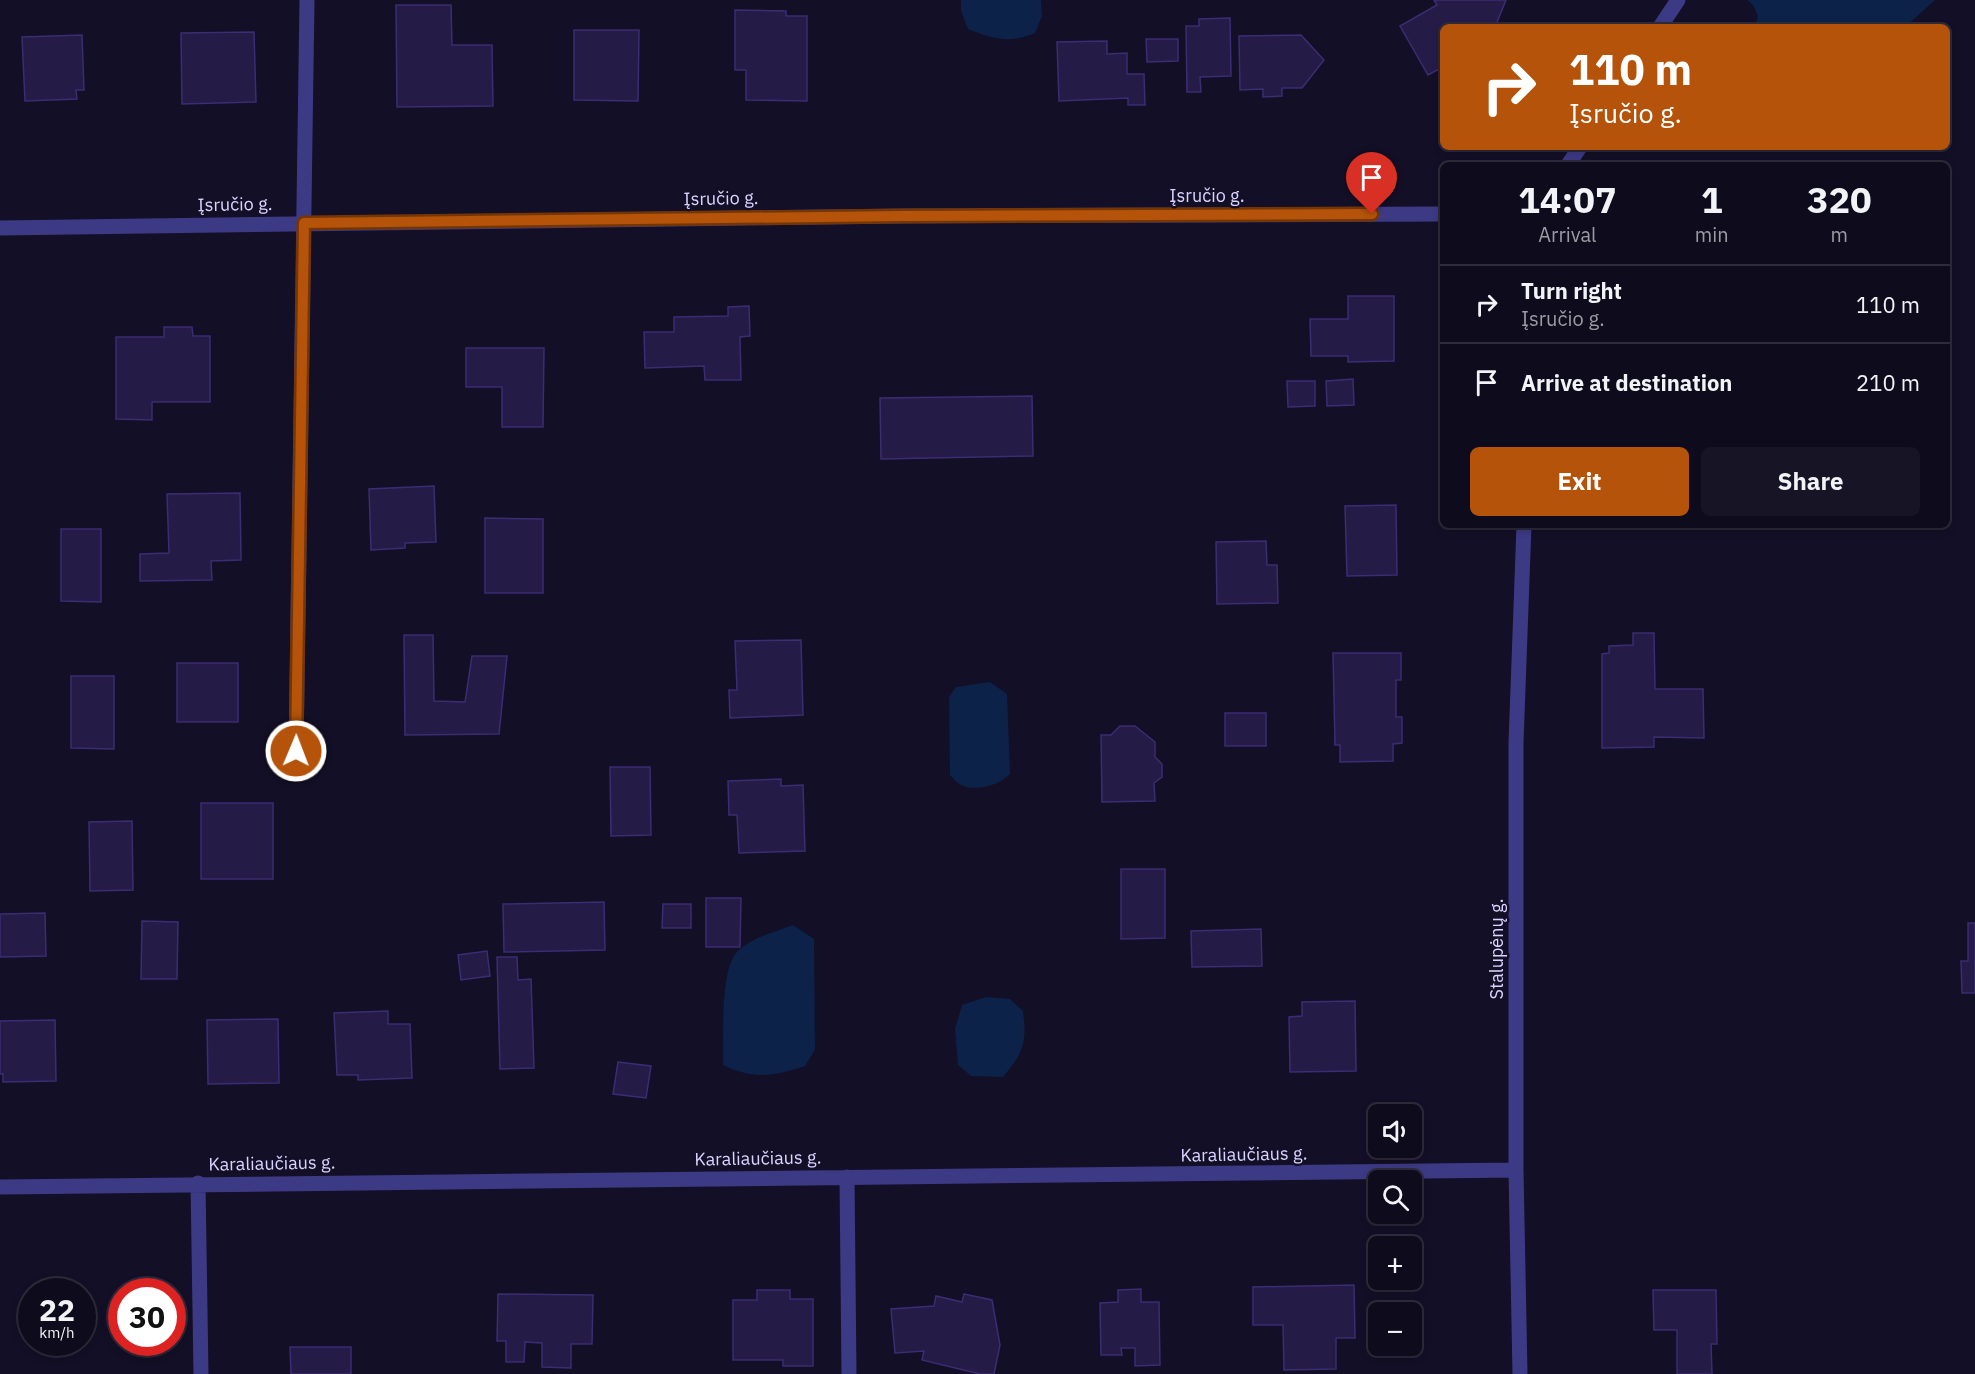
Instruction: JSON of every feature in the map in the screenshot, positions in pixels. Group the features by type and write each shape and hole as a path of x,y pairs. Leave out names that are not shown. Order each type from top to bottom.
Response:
{"street":[{"path":"296,751 307,0"},
{"path":"1662,24 1678,0"},
{"name":"Įsručio g.","path":"0,228 902,216 1440,214"},
{"name":"Stalupėnų g.","path":"1520,1374 1516,1170 1516,743 1524,528"},
{"name":"Karaliaučiaus g.","path":"0,1187 1516,1170"},
{"path":"847,1177 849,1374"},
{"path":"198,1184 201,1374"}],"water":[{"path":"961,0 1041,0 1042,16 1035,33 1009,39 994,38 968,29 961,11"},
{"path":"1747,0 1935,0 1908,24 1756,24 1758,16 1753,5"},
{"path":"990,682 1007,694 1010,774 987,786 967,787 950,775 949,697 956,687"},
{"path":"793,925 814,939 815,1050 805,1066 784,1072 754,1075 734,1070 723,1065 725,988 732,960 738,951 750,942"},
{"path":"986,997 1010,999 1023,1011 1025,1031 1020,1053 1003,1077 971,1076 958,1065 955,1029 962,1005"}],"building":[{"path":"1434,0 1506,0 1496,24 1440,24 1440,69 1428,75 1400,26 1437,5"},
{"path":"396,5 451,5 452,45 492,45 493,106 397,107"},
{"path":"735,10 786,11 786,16 807,16 807,101 746,100 746,70 735,70"},
{"path":"1230,18 1231,76 1200,77 1201,92 1187,92 1186,26 1199,26 1199,19"},
{"path":"574,30 639,30 638,101 574,100"},
{"path":"254,32 256,102 182,104 181,33"},
{"path":"82,35 84,90 76,90 77,99 25,101 22,37"},
{"path":"1301,35 1324,60 1302,88 1282,88 1282,96 1263,97 1263,89 1240,90 1239,36"},
{"path":"1146,39 1178,39 1178,61 1147,62"},
{"path":"1107,41 1107,54 1127,53 1127,74 1144,74 1145,105 1128,105 1128,98 1059,101 1057,42"},
{"path":"1348,296 1394,296 1394,361 1348,362 1348,356 1311,356 1310,319 1348,319"},
{"path":"749,306 750,336 740,337 741,380 705,380 704,366 645,368 644,332 674,332 674,317 728,316 728,307"},
{"path":"164,327 192,327 193,336 210,336 210,402 152,402 152,420 116,419 116,337 164,337"},
{"path":"466,348 544,348 543,427 502,427 502,387 466,387"},
{"path":"1353,379 1354,405 1327,406 1326,381"},
{"path":"1287,381 1315,381 1315,406 1288,407"},
{"path":"1032,396 1033,456 881,459 880,398"},
{"path":"434,486 436,542 405,543 405,548 371,550 369,489"},
{"path":"240,493 241,560 211,561 212,580 140,581 140,554 169,553 167,494"},
{"path":"1396,505 1397,575 1347,576 1345,506"},
{"path":"485,518 543,519 543,593 485,593"},
{"path":"61,529 101,529 101,602 61,601"},
{"path":"1266,541 1267,565 1277,565 1278,603 1217,604 1216,542"},
{"path":"1633,633 1654,633 1655,689 1703,689 1704,738 1654,737 1654,747 1602,748 1602,654 1609,653 1609,646 1633,645"},
{"path":"404,635 433,635 434,701 465,702 472,656 507,656 499,734 405,735"},
{"path":"801,640 803,715 730,718 729,690 737,690 735,641"},
{"path":"1333,653 1401,653 1401,680 1396,680 1396,717 1402,717 1402,743 1393,744 1393,761 1340,762 1340,745 1335,745"},
{"path":"177,663 238,663 238,722 177,722"},
{"path":"71,676 114,676 114,749 71,748"},
{"path":"1225,713 1266,713 1266,746 1225,746"},
{"path":"1120,726 1135,726 1155,742 1155,757 1162,764 1162,777 1154,783 1155,801 1102,802 1101,735 1111,735"},
{"path":"610,767 650,767 651,835 611,836"},
{"path":"781,779 781,786 803,785 805,851 739,853 737,815 729,815 728,781"},
{"path":"201,803 273,803 273,879 201,879"},
{"path":"132,821 133,890 90,891 89,822"},
{"path":"1121,869 1165,869 1165,938 1121,939"},
{"path":"706,898 741,898 740,947 706,947"},
{"path":"604,902 605,950 504,952 503,904"},
{"path":"663,904 691,904 691,928 662,928"},
{"path":"45,913 46,956 0,957 0,914"},
{"path":"142,921 178,922 177,979 141,979"},
{"path":"1968,923 1975,923 1975,993 1962,993 1961,961 1968,961"},
{"path":"1261,929 1262,966 1192,967 1191,931"},
{"path":"487,951 490,976 461,980 458,955"},
{"path":"497,957 517,957 518,980 531,979 534,1068 500,1069"},
{"path":"1355,1001 1356,1071 1290,1072 1289,1017 1302,1016 1302,1002"},
{"path":"388,1011 388,1024 410,1024 412,1078 358,1080 358,1075 337,1075 334,1013"},
{"path":"278,1019 279,1083 208,1084 207,1020"},
{"path":"55,1020 56,1081 3,1082 3,1074 0,1074 0,1021"},
{"path":"618,1062 651,1066 646,1098 613,1094"},
{"path":"1354,1285 1355,1338 1336,1338 1336,1369 1284,1370 1283,1325 1253,1325 1253,1287"},
{"path":"1141,1289 1141,1302 1159,1302 1160,1365 1135,1366 1135,1348 1121,1348 1122,1355 1101,1355 1100,1303 1118,1302 1118,1290"},
{"path":"757,1290 790,1290 790,1299 813,1299 813,1366 783,1366 783,1360 733,1360 733,1300 757,1300"},
{"path":"1653,1290 1716,1290 1717,1344 1711,1344 1712,1374 1677,1374 1677,1330 1654,1330"},
{"path":"498,1294 593,1295 592,1344 571,1344 571,1368 542,1367 542,1343 525,1342 524,1362 506,1362 506,1341 497,1341"},
{"path":"964,1294 992,1300 1000,1345 994,1374 980,1374 922,1360 924,1351 895,1353 891,1309 934,1306 936,1296 962,1302"},
{"path":"290,1347 351,1347 351,1374 291,1374"}],"route":[{"path":"296,751 304,223 902,216 1372,214"}]}
